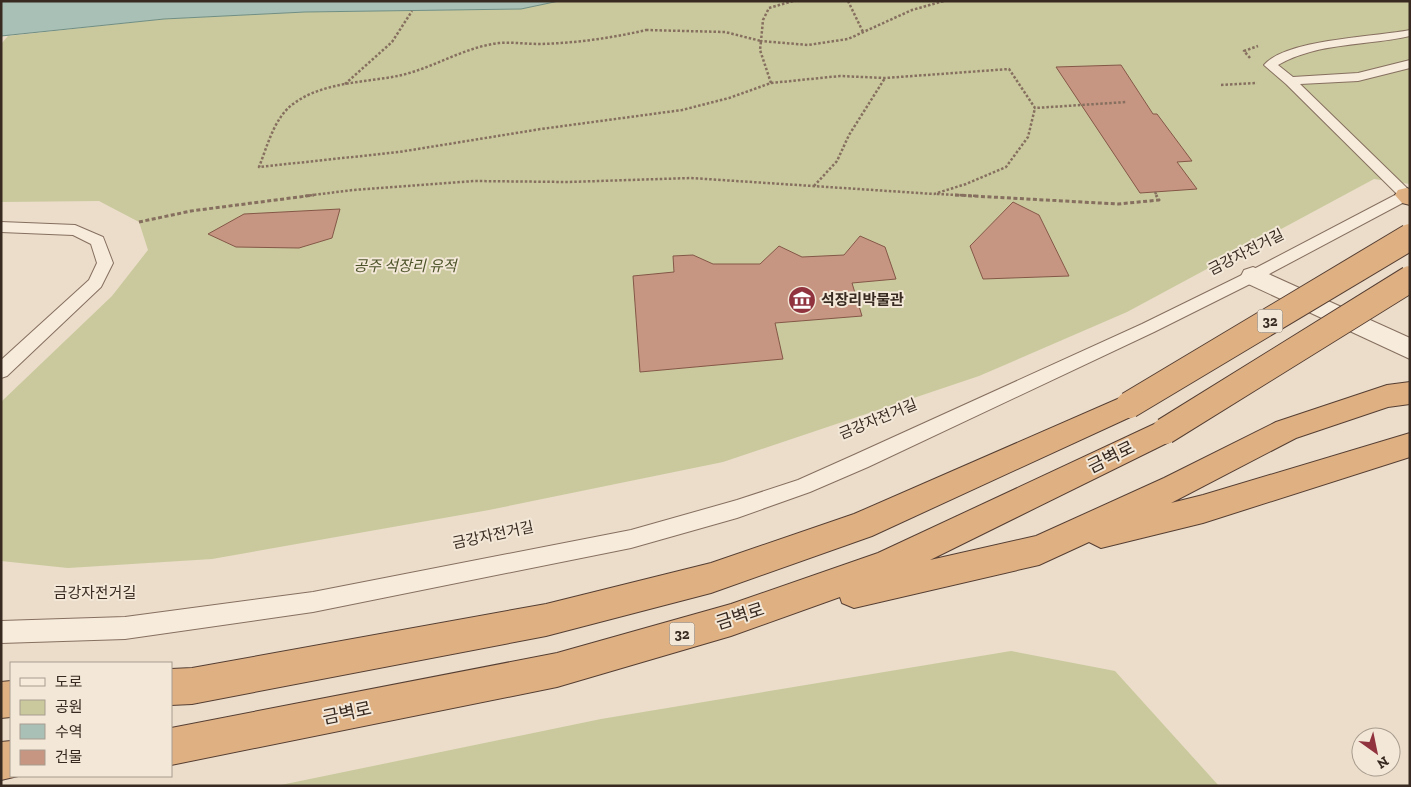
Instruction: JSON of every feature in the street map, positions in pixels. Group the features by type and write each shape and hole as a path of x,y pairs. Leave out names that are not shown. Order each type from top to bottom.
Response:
{"highway":[{"name":"32","path":"172,687 192,686 546,620 712,578 861,526 1129,405 1410,237"},
{"name":"금벽로","path":"172,747 557,670 731,620 886,565 1164,431 1410,278"},
{"path":"1039,550 1175,487 1286,430 1387,396 1410,393"},
{"path":"731,620 1039,550 1203,509 1410,445"}],"street":[{"path":"1253,276 1410,348"}],"lane":[{"path":"1,632 124,628 313,602 631,539 737,509 803,486 1139,332 1408,196 1290,81 1270,65 1282,56 1328,46 1410,33"},
{"path":"1290,81 1358,77 1410,64"},
{"path":"1,227 75,230 98,241 105,263 95,283 1,371"}],"path":[{"path":"771,83 760,50 763,20 769,8 793,1"},
{"path":"848,1 863,32"},
{"path":"934,194 966,184 1006,167 1028,137 1035,108 1009,69 885,78 840,76 771,83 730,98 682,110 540,129 398,152 259,167 275,130 288,107 309,96 346,84 403,74 469,50 499,43 542,44 610,37 646,30 725,32 761,41 808,45 848,39 912,10 944,1"},
{"path":"346,84 381,53 406,26 412,11"},
{"path":"1255,64 1244,51 1260,46"},
{"path":"814,187 837,161 853,128 885,78"},
{"path":"1035,108 1127,102"},
{"path":"139,222 191,210 353,190 474,181 568,182 691,178 814,187 1118,204 1159,200 1155,192"}],"green space":[{"name":"공주 석장리 유적","path":"559,1 1410,1 1410,184 1374,179 1127,312 979,376 723,462 489,510 212,559 68,568 1,561 1,402 112,296 148,250 139,222 99,201 1,202 1,44 8,36 164,19 305,12 521,9"},
{"path":"1011,651 1115,671 1219,786 276,786 601,719"}],"water":[{"path":"1,1 559,1 521,9 305,12 164,19 1,36"}],"building":[{"path":"1121,65 1153,114 1157,114 1192,161 1177,162 1197,189 1140,193 1056,67"},
{"path":"1013,202 1039,215 1069,276 983,279 970,246"},
{"path":"340,209 332,238 299,248 236,247 208,234 244,214"},
{"path":"860,236 885,247 896,279 852,283 862,316 775,323 783,359 640,372 633,276 674,272 673,256 693,255 713,264 760,264 779,246 802,257 844,255"}],"place":[{"name":"석장리박물관","path":"802,300"}]}
